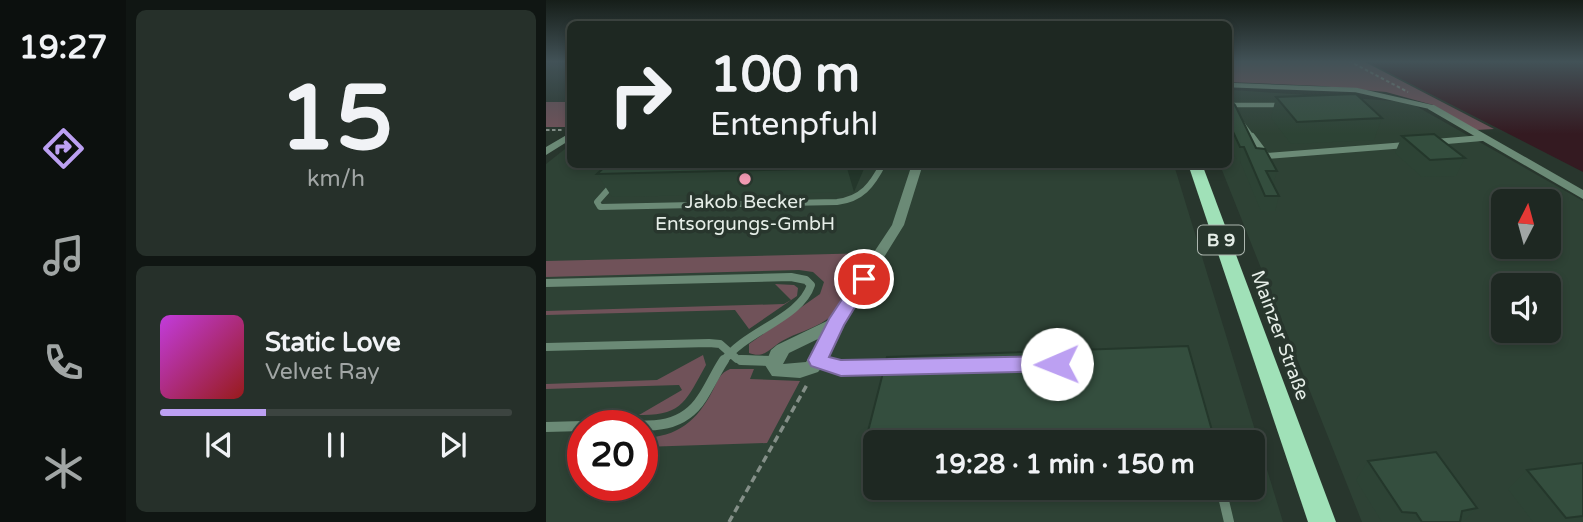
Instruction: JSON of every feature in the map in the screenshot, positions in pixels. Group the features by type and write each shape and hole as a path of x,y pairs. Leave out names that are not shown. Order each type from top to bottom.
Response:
{"main road":[{"name":"Mainzer Straße","path":"1196,168 1322,522"}],"street":[{"path":"1431,107 1583,195"},
{"path":"546,152 567,138"},
{"path":"835,324 793,342 777,355 774,362 778,371 789,373 812,367 818,360 835,324 898,225 917,168"}],"lane":[{"path":"1235,85 1364,92 1402,98 1431,107"},
{"path":"1232,105 1298,105"},
{"path":"1232,110 1267,156 1411,144"},
{"path":"1424,143 1482,138"},
{"path":"618,180 597,202 600,207 848,201 865,194 881,168"},
{"path":"546,283 791,277 810,283 811,292 800,303 726,355 701,399 689,414 679,421 658,424"},
{"path":"546,347 709,343 720,344 726,355 733,359 774,362"},
{"path":"818,360 841,368 897,367"},
{"path":"546,427 567,426"},
{"path":"1224,500 1229,522"}],"path":[{"path":"1396,85 1431,107"},
{"path":"546,130 567,130"},
{"path":"729,522 818,360"}],"shaded area":[{"path":"1306,85 1410,85 1494,129 1476,130 1433,105 1386,92"},
{"path":"1414,85 1583,85 1583,172"},
{"path":"1232,90 1409,102 1583,201 1583,522 1362,522 1221,168 1232,168"},
{"path":"546,102 567,102 567,127 546,127"},
{"path":"567,147 567,168 1175,168 1255,430 863,430 863,500 1265,500 1265,463 1283,522 546,522 546,164"},
{"path":"873,253 847,298 834,314 759,355 749,353 749,344 820,294 824,282 813,272 799,270 546,277 546,261"},
{"path":"775,284 794,285 798,288 797,296 749,329 735,310 546,315 546,311 784,304 791,300"},
{"path":"703,355 706,365 688,396 682,404 665,413 658,414 658,410 648,410 682,390 679,385 546,389 546,384 657,380"},
{"path":"730,369 754,369 750,379 800,381 767,443 658,446 658,436 676,431 693,419 724,373"}],"building":[{"path":"1356,94 1382,118 1297,122 1276,97"},
{"path":"1232,102 1256,148 1265,149 1277,171 1266,171 1279,196 1265,196 1244,147 1240,147 1232,130"},
{"path":"1434,134 1465,158 1430,160 1402,136"},
{"path":"604,168 847,168 597,174"},
{"path":"1188,346 1212,430 868,430 887,357"},
{"path":"1436,452 1477,508 1462,511 1460,522 1422,522 1416,513 1402,512 1368,461"},
{"path":"1583,463 1583,516 1566,518 1527,470"}],"place":[{"name":"Jakob Becker Entsorgungs-GmbH","path":"745,179"}],"route":[{"path":"864,279 835,324 818,360 841,368 1057,364"}]}
